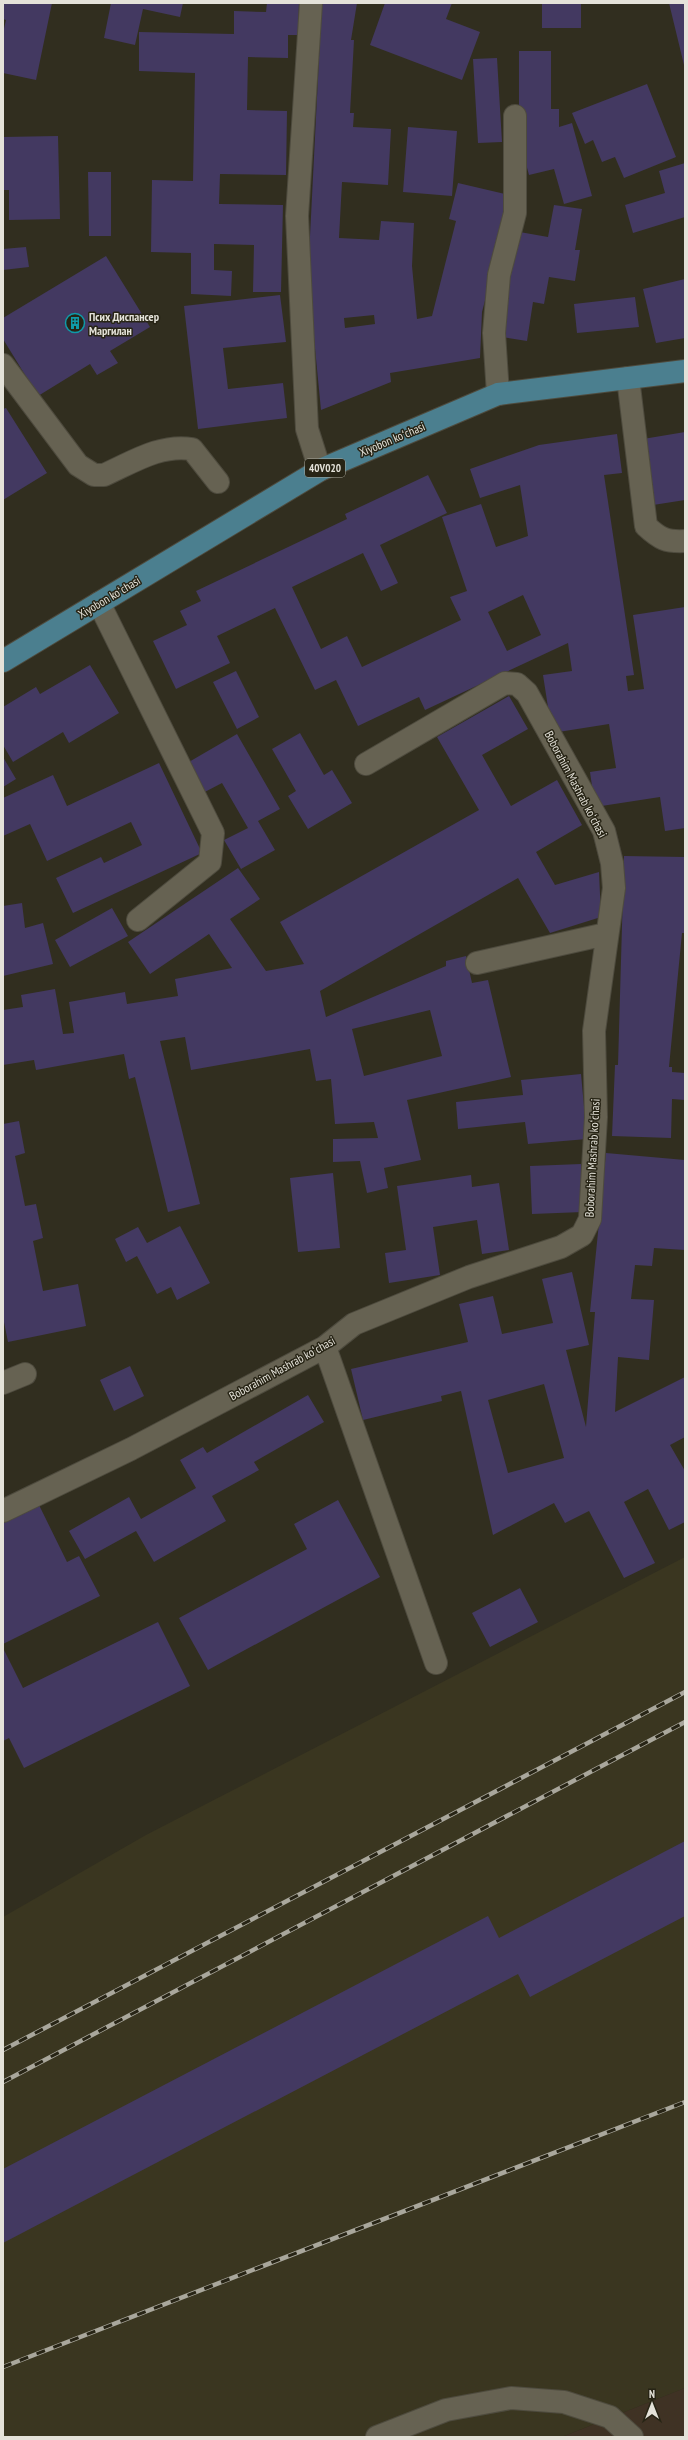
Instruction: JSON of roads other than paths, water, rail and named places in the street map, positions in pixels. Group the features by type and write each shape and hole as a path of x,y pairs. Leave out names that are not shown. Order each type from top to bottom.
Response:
{"main road":[{"name":"Xiyobon koʻchasi","path":"3,661 320,470 498,394 685,370"}],"street":[{"path":"311,3 297,216 307,429 320,470"},
{"path":"498,394 494,333 499,275 515,213 515,116"},
{"path":"3,365 78,465 94,475 104,475 163,448 181,447 192,449 218,482"},
{"path":"628,378 646,526 655,534 668,541 685,541"},
{"path":"99,604 213,833 213,847 210,862 138,920"},
{"name":"Boborahim Mashrab koʻchasi","path":"3,1511 131,1449 325,1347 354,1324 469,1277 560,1247 582,1235 590,1219 596,1117 594,1031 606,934 614,888 612,863 604,831 527,693 517,684 505,683 366,764"},
{"path":"477,962 606,934"},
{"path":"325,1347 436,1663"},
{"path":"3,1383 26,1374"},
{"path":"377,2437 446,2410 510,2398 570,2404 610,2417 632,2437"}],"railway":[{"path":"3,2050 685,1692"},
{"path":"3,2082 685,1722"},
{"path":"3,2367 685,2102"}],"place":[{"name":"Псих Диспансер Маргилан","path":"75,323"}]}
